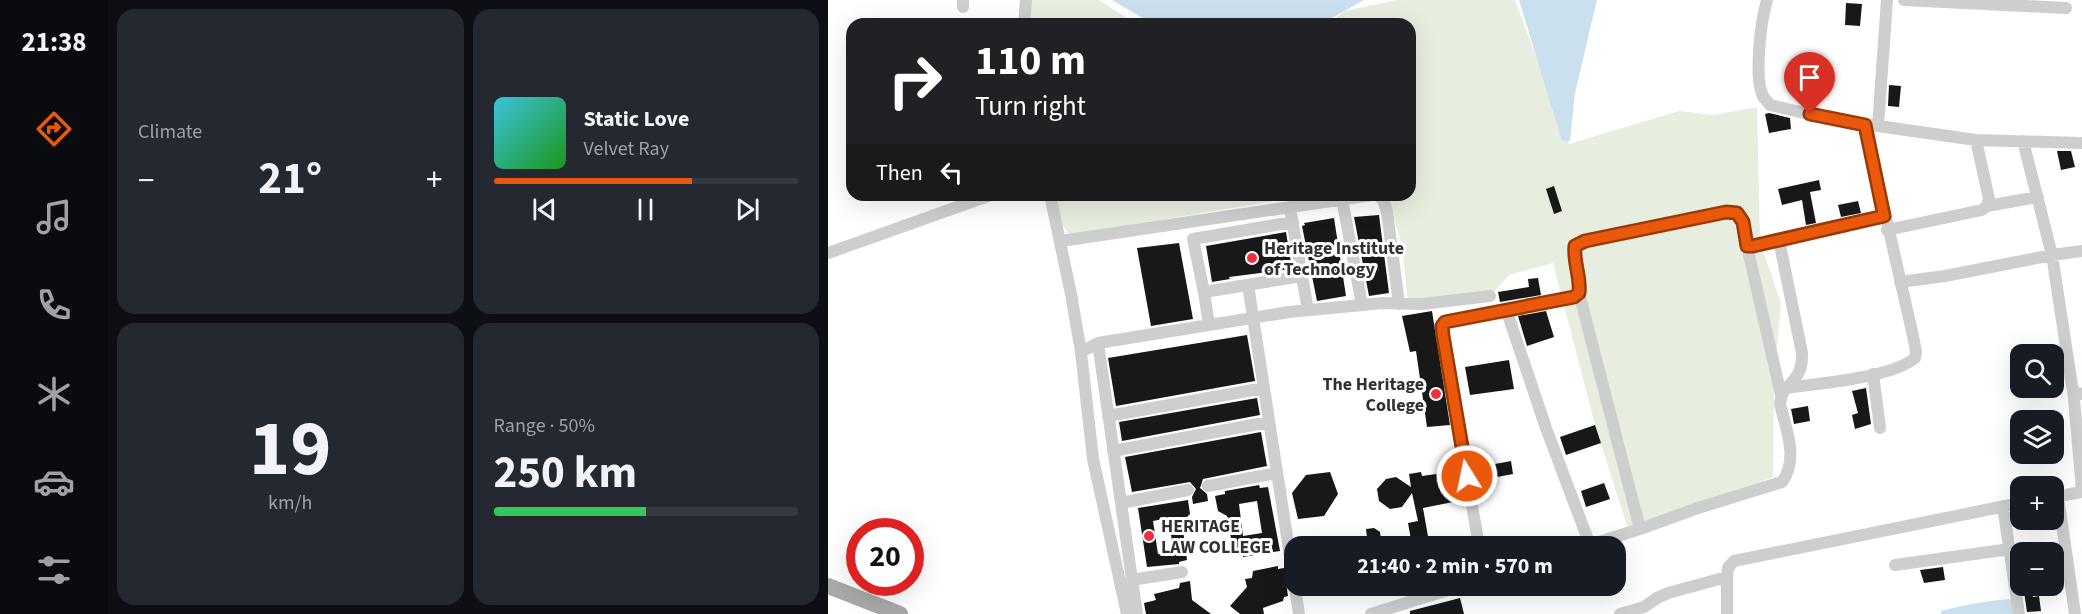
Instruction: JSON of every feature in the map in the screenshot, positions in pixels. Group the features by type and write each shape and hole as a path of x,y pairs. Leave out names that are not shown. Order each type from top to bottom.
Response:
{"main road":[{"path":"828,586 900,614"}],"street":[{"path":"1024,18 1026,0"},
{"path":"1767,0 1760,25 1760,87 1764,98 1770,105 1829,119 1976,140 2082,143"},
{"path":"1878,126 1887,0"},
{"path":"1904,0 2066,8"},
{"path":"1783,392 1898,369 1915,358 1916,352 1865,125"},
{"path":"1976,140 1989,199 1988,206"},
{"path":"2023,141 2052,255 2077,391 2082,491 2064,494"},
{"path":"1887,230 1982,210 1988,206 2038,197"},
{"path":"828,253 974,201"},
{"path":"1051,201 1081,352 1094,459 1127,614"},
{"path":"1061,241 1329,201"},
{"path":"1342,201 1362,305"},
{"path":"1383,201 1387,212 1400,304"},
{"path":"1290,207 1308,310"},
{"path":"1640,529 1579,293 1575,246 1585,241 1726,212 1737,213 1743,222 1783,392"},
{"path":"1747,246 1884,216"},
{"path":"1209,325 1193,238 1293,222"},
{"path":"1617,536 1698,507 1782,482 1789,474 1792,462 1780,404 1783,392 1798,375 1802,353 1779,240"},
{"path":"1900,282 2082,251"},
{"path":"1204,292 1302,276"},
{"path":"1248,285 1299,614"},
{"path":"1445,322 1574,297 1579,293"},
{"path":"1081,352 1098,343 1308,310 1362,305 1440,303 1490,296"},
{"path":"1440,303 1445,322 1442,326 1443,336 1477,536"},
{"path":"1506,309 1585,536"},
{"path":"1098,343 1137,614"},
{"path":"1873,374 1880,428"},
{"path":"1108,416 1264,388"},
{"path":"1113,451 1269,422"},
{"path":"1208,486 1276,473"},
{"path":"1120,503 1188,490"},
{"path":"1727,614 1728,568 1734,561 2010,505"},
{"path":"1895,564 2010,549 2003,506"},
{"path":"2061,530 2075,614"},
{"path":"1131,580 1182,572"},
{"path":"1620,614 1644,607 1668,593 1727,578"},
{"path":"1371,614 1429,596"},
{"path":"2017,596 2019,614"}],"green space":[{"path":"1023,0 1099,0 1127,18 1022,18"},
{"path":"1397,0 1515,0 1569,144 1679,111 1714,115 1757,107 1760,242 1781,303 1774,380 1773,477 1629,532 1595,425 1553,263 1509,275 1490,296 1408,302 1402,245 1389,201 1416,201 1416,18 1336,18 1345,11"},
{"path":"1050,201 1273,201 1070,235 1053,213"}],"water":[{"path":"1112,0 1364,0 1332,18 1143,18"},
{"path":"1519,0 1597,0 1575,93 1570,141 1562,141"},
{"path":"2012,599 2015,614 1941,614 1941,611 1967,605"}],"building":[{"path":"1846,3 1862,4 1860,26 1845,25"},
{"path":"1889,85 1901,86 1899,107 1888,106"},
{"path":"1765,114 1790,118 1791,129 1769,133"},
{"path":"2057,151 2071,151 2075,167 2061,170"},
{"path":"1819,180 1821,190 1810,192 1816,223 1806,225 1802,200 1782,205 1778,189"},
{"path":"1554,186 1562,211 1554,214 1546,189"},
{"path":"1858,201 1861,213 1841,217 1838,205"},
{"path":"1379,215 1389,293 1369,296 1354,217"},
{"path":"1334,218 1346,296 1317,301 1302,226 1305,225 1304,223"},
{"name":"Heritage Institute of Technology","path":"1286,232 1292,269 1229,277 1230,279 1212,282 1206,246"},
{"path":"1179,243 1193,319 1151,326 1137,248"},
{"path":"1538,278 1541,295 1500,302 1498,292 1529,287 1528,279"},
{"path":"1432,311 1450,425 1427,427 1416,351 1410,352 1402,316"},
{"path":"1546,311 1554,337 1527,346 1518,316"},
{"path":"1247,335 1255,381 1116,406 1108,358"},
{"path":"1509,360 1514,389 1470,395 1465,367"},
{"path":"1866,388 1871,424 1855,429 1852,415 1858,413 1852,391"},
{"path":"1257,398 1260,415 1122,441 1119,422"},
{"path":"1808,406 1810,421 1794,424 1791,409"},
{"path":"1595,425 1601,443 1566,455 1560,437"},
{"path":"1261,432 1267,466 1203,479 1200,488 1207,494 1208,501 1193,504 1192,497 1196,489 1190,482 1132,492 1125,457"},
{"path":"1511,461 1513,474 1481,480 1479,467"},
{"path":"1458,471 1463,500 1423,508 1428,536 1410,536 1408,523 1418,521 1412,493 1402,507 1390,509 1379,501 1377,489 1386,479 1396,477 1411,487 1409,474 1421,472 1422,476"},
{"path":"1330,472 1338,494 1324,516 1298,519 1292,493 1306,475"},
{"path":"1604,483 1610,499 1586,507 1581,491"},
{"path":"1259,485 1260,488 1268,487 1280,551 1243,557 1243,554 1234,555 1227,516 1218,511 1215,496 1225,494 1225,491","holes":["1257,501 1262,533 1243,536 1239,504"]},
{"name":"HERITAGE LAW COLLEGE","path":"1188,500 1190,514 1182,522 1187,560 1179,564 1147,567 1138,508","holes":["1168,518 1174,552 1158,554 1153,521"]},
{"path":"1374,528 1380,532 1381,536 1367,536 1366,529"},
{"path":"1278,566 1278,569 1284,568 1284,596 1288,596 1284,597 1283,601 1263,608 1264,614 1240,614 1230,606 1247,587 1245,579 1252,578 1253,571"},
{"path":"1943,567 1945,580 1924,583 1920,570"},
{"path":"1190,581 1192,600 1211,614 1146,614 1144,603 1156,600 1154,594 1179,588 1180,583"},
{"path":"2025,596 2039,596 2041,611 2027,612"},
{"path":"1460,598 1464,614 1410,614 1410,611"}],"place":[{"name":"Heritage Institute of Technology","path":"1252,258"},
{"name":"The Heritage College","path":"1436,394"},
{"name":"HERITAGE LAW COLLEGE","path":"1149,536"}],"route":[{"path":"1467,476 1443,336 1442,326 1449,319 1574,297 1579,293 1580,285 1574,254 1575,246 1585,241 1726,212 1737,213 1743,222 1747,246 1753,246 1884,216 1865,125 1810,114"}]}
